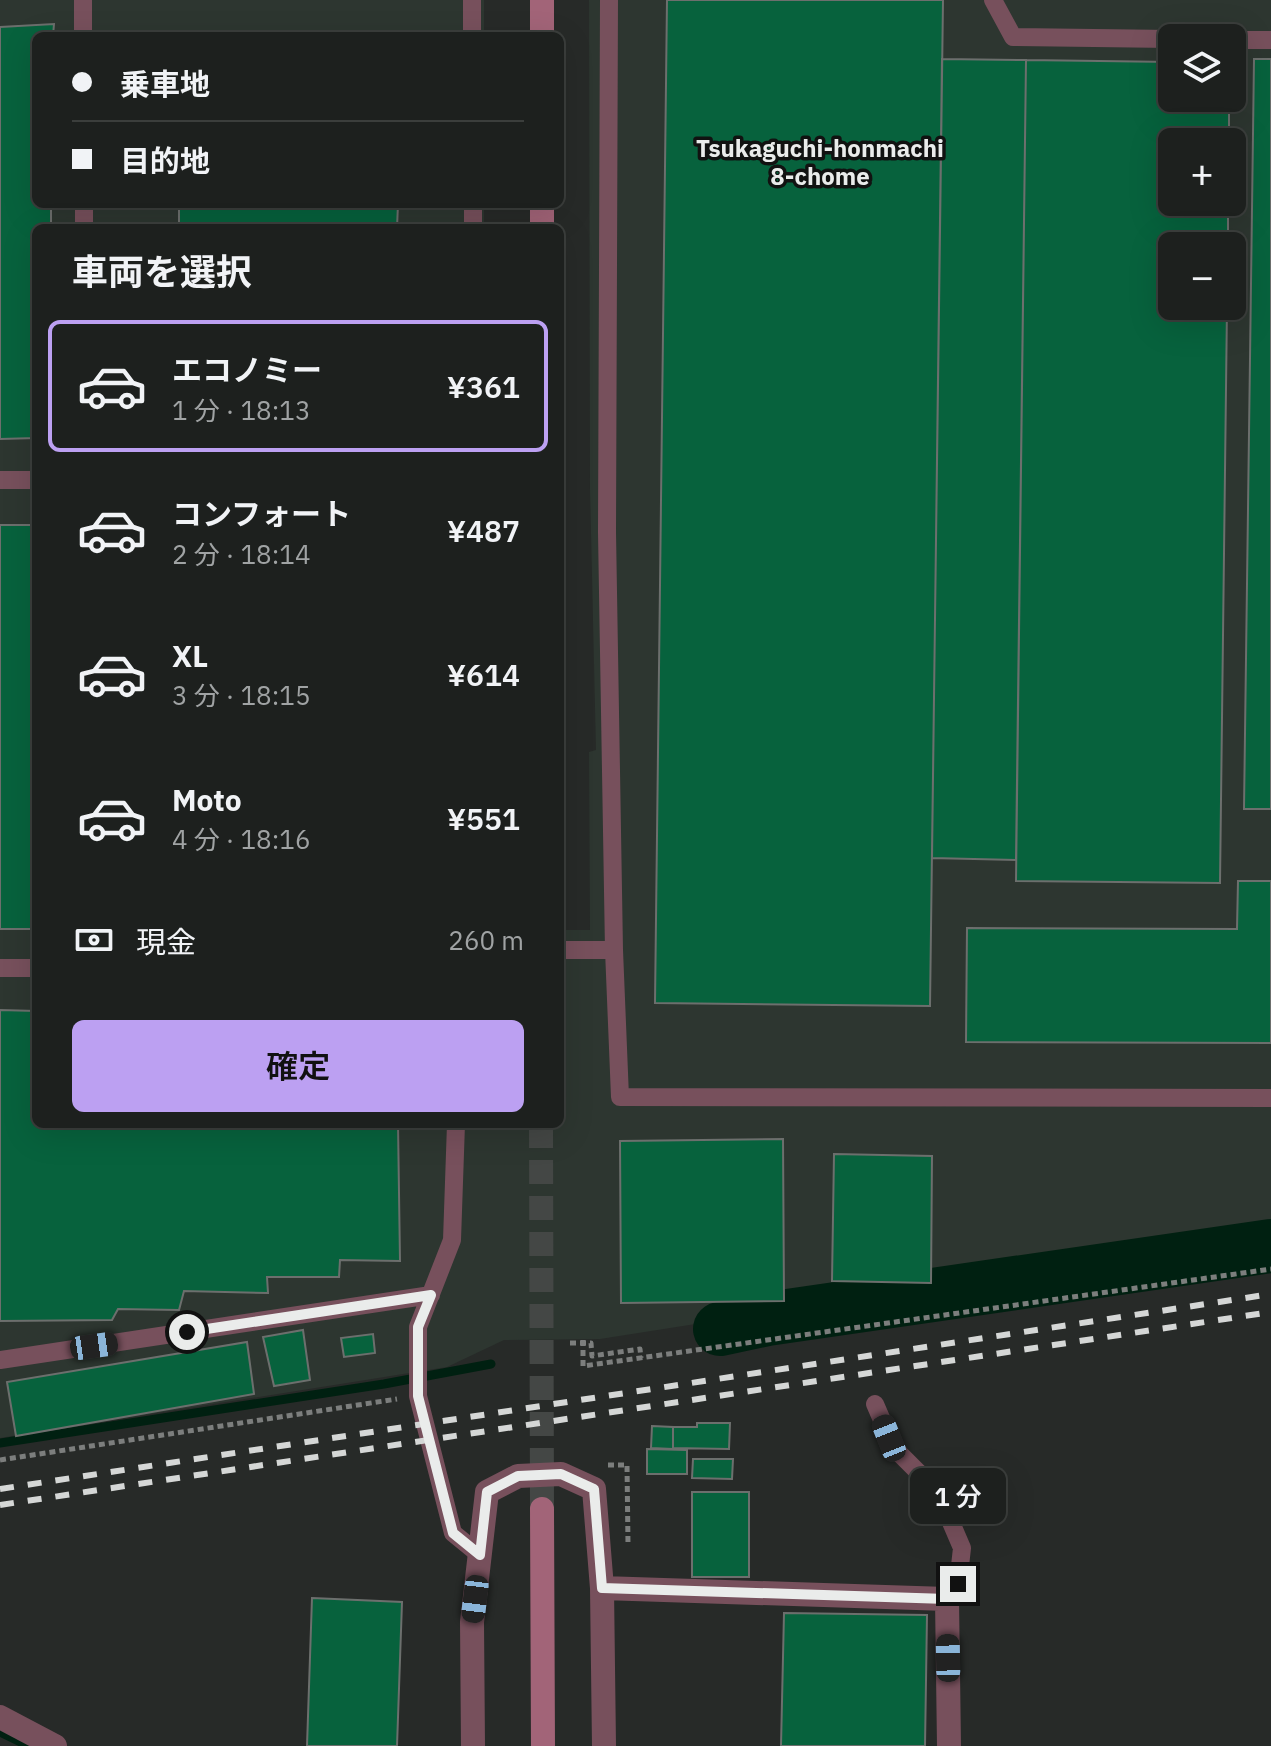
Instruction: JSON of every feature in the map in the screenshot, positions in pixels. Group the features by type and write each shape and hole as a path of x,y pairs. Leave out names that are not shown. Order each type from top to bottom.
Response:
{"main road":[{"path":"542,0 542,32"},
{"path":"542,1509 543,1746"}],"street":[{"path":"473,1746 472,1622 487,1492 518,1476 561,1474 594,1489 602,1588 604,1746"},
{"path":"602,1588 947,1599 949,1746"},
{"path":"0,1717 55,1746"}],"lane":[{"path":"83,0 83,32"},
{"path":"472,0 472,32"},
{"path":"609,0 607,532 614,950 620,1097 1271,1098"},
{"path":"993,0 1013,37 1158,39"},
{"path":"1246,40 1271,40"},
{"path":"0,480 32,480"},
{"path":"564,950 614,950"},
{"path":"0,968 32,968"},
{"path":"456,1128 452,1240 418,1327 418,1396 453,1533 480,1555"},
{"path":"0,1360 431,1295"},
{"path":"875,1404 894,1448 938,1492 962,1548 958,1584 947,1599"}],"path":[{"path":"583,1340 583,1366 1271,1269"},
{"path":"570,1343 591,1343 592,1356 640,1349 641,1358"},
{"path":"0,1460 418,1396"}],"shaded area":[{"path":"0,0 484,0 484,32 32,32 32,208 484,208 484,224 32,224 32,1128 564,1128 564,930 590,930 589,752 596,750 590,490 589,0 1271,0 1271,1234 600,1339 504,1340 447,1367 0,1438"}],"building":[{"path":"667,0 943,0 930,1006 655,1003"},
{"path":"54,24 53,32 32,32 32,208 51,208 51,224 32,224 32,438 0,439 0,27"},
{"path":"942,59 1026,60 1016,860 932,858"},
{"path":"1254,59 1271,59 1271,809 1244,809"},
{"path":"1026,60 1158,62 1158,112 1229,112 1229,128 1158,128 1158,216 1228,216 1228,232 1158,232 1158,320 1227,320 1220,883 1016,881"},
{"path":"179,208 398,208 397,224 179,224"},
{"path":"0,525 32,525 32,929 0,929"},
{"path":"1238,881 1271,881 1271,1043 966,1042 967,928 1237,929"},
{"path":"0,1010 32,1011 32,1128 398,1128 400,1261 340,1260 339,1277 267,1277 268,1293 184,1291 179,1310 118,1309 112,1320 0,1321"},
{"path":"783,1139 784,1301 621,1303 620,1141"},
{"path":"834,1154 932,1156 931,1283 832,1281"},
{"path":"303,1330 310,1380 274,1386 263,1337"},
{"path":"373,1334 375,1353 344,1357 341,1338"},
{"path":"247,1342 254,1394 16,1436 7,1382"},
{"path":"697,1423 730,1423 729,1449 673,1448 673,1427 697,1427"},
{"path":"652,1426 673,1427 673,1449 651,1448"},
{"path":"647,1449 687,1450 687,1474 647,1474"},
{"path":"693,1459 733,1459 732,1479 692,1478"},
{"path":"692,1492 749,1492 749,1577 692,1577"},
{"path":"312,1598 402,1602 397,1746 307,1746"},
{"path":"784,1613 927,1615 925,1746 781,1746"}],"waterway":[{"path":"720,1329 767,1319 1271,1246"},
{"path":"0,1443 384,1384 491,1364"},
{"path":"0,1732 29,1746"}],"tunnel":[{"path":"541,1128 542,1509"}],"railway":[{"path":"0,1489 1271,1294"},
{"path":"0,1505 1271,1312"}],"district":[{"name":"Tsukaguchi-honmachi 8-chome","path":"820,162"}],"route":[{"path":"187,1332 431,1295 418,1327 418,1396 453,1533 480,1555 487,1492 518,1476 561,1474 594,1489 602,1588 947,1599 958,1584"}]}
